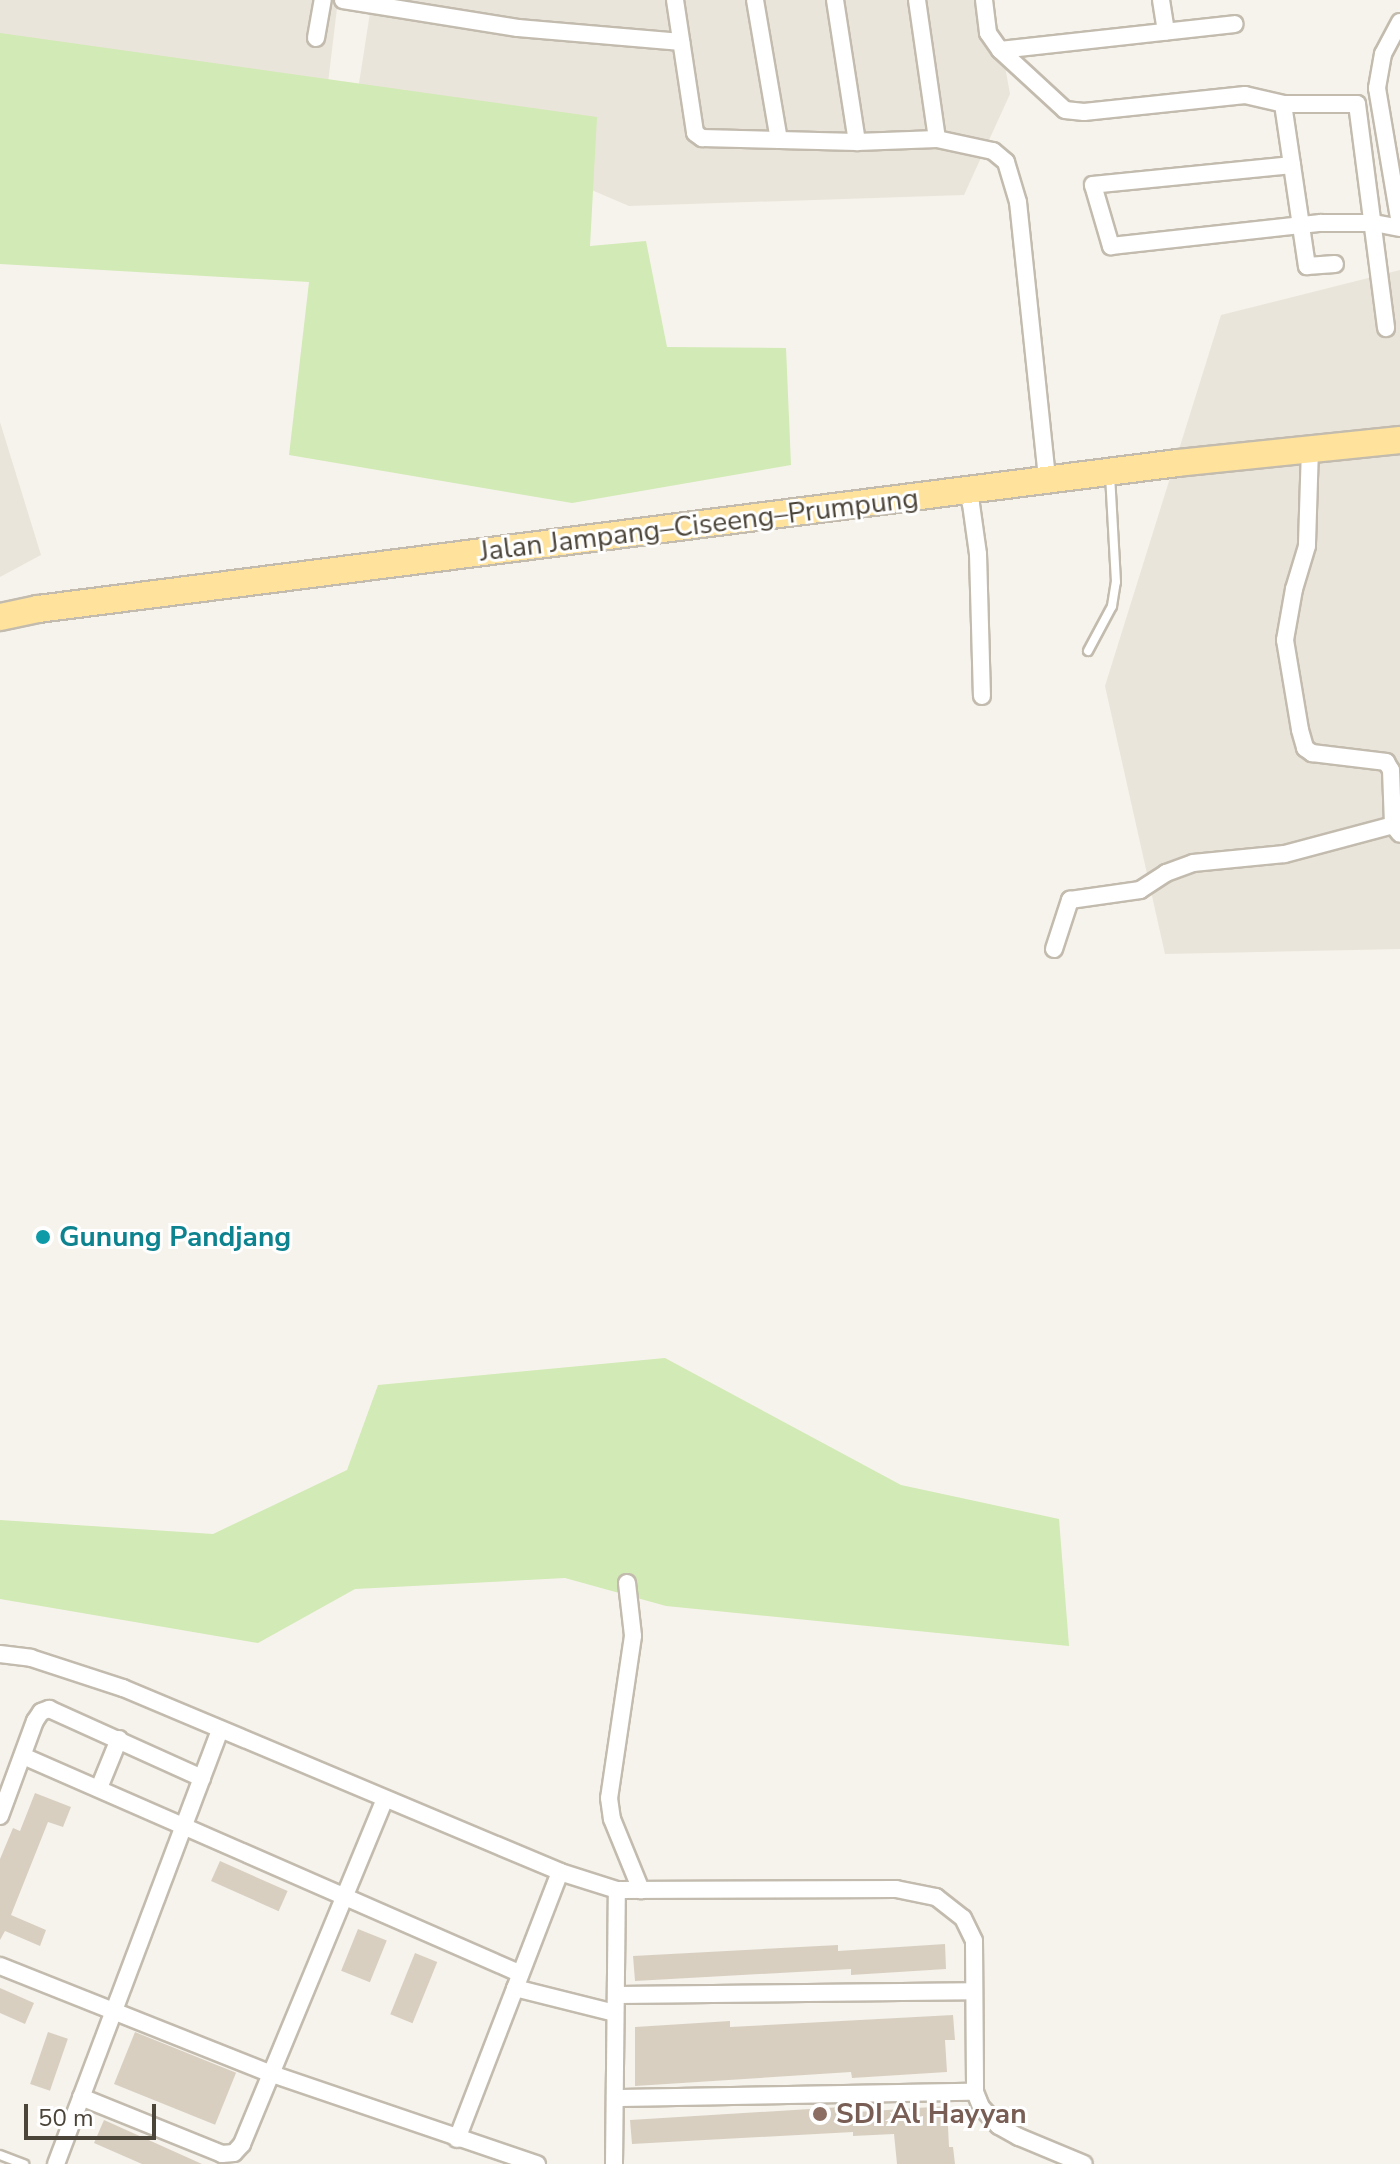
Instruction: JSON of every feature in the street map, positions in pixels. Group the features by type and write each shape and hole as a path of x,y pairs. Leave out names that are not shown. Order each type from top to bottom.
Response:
{"main road":[{"name":"Jalan Jampang–Ciseeng–Prumpung","path":"0,617 38,609 1110,472 1400,440"}],"street":[{"path":"343,0 518,28 681,42"},
{"path":"675,0 695,133 711,141 937,139 993,151 1006,162 1018,202 1047,480"},
{"path":"755,0 779,140"},
{"path":"835,0 857,142"},
{"path":"917,0 937,139"},
{"path":"984,0 988,33 1000,50 1053,102 1074,112 1245,95 1283,104 1357,104 1386,328"},
{"path":"1161,0 1166,32"},
{"path":"316,38 317,1"},
{"path":"1292,165 1093,185 1111,246 1299,225 1374,223 1400,226 1377,88 1383,54 1400,22"},
{"path":"1000,50 1235,24"},
{"path":"1283,104 1307,266 1335,264"},
{"path":"1054,949 1070,900 1140,890 1166,873 1193,863 1285,854 1397,830 1391,770 1386,762 1312,753 1305,748 1300,730 1285,640 1294,589 1307,546 1310,448"},
{"path":"966,491 971,504 978,554 982,696"},
{"path":"627,1583 633,1636 609,1798 612,1819 641,1890"},
{"path":"0,1654 31,1658 123,1688 560,1872 617,1890 896,1889 936,1897 952,1907 971,1929 974,1941 975,2092 981,2107 999,2126 1084,2164"},
{"path":"0,1816 35,1721 41,1712 49,1709 202,1778"},
{"path":"56,2164 220,1730"},
{"path":"99,1788 119,1739"},
{"path":"23,1756 345,1896 517,1980 615,2013"},
{"path":"81,2097 222,2154 234,2153 242,2144 272,2074 385,1799"},
{"path":"457,2139 560,1872"},
{"path":"614,2164 617,1890"},
{"path":"0,1966 272,2074 537,2164"},
{"path":"618,1995 972,1991"},
{"path":"615,2098 975,2092"}],"lane":[{"path":"1088,651 1112,606 1116,582 1110,472"},
{"path":"0,2155 24,2164"}],"shaded area":[{"path":"0,0 338,0 324,116 0,69"},
{"path":"372,0 993,0 1010,94 964,195 629,206 358,90"},
{"path":"1400,270 1400,949 1165,954 1105,686 1221,315"},
{"path":"0,422 41,555 0,577"}],"green space":[{"path":"0,33 597,117 590,246 646,241 667,347 786,348 791,465 572,503 289,455 309,282 0,264"},
{"path":"665,1358 901,1485 1059,1519 1069,1646 666,1606 565,1578 355,1589 258,1643 0,1599 0,1520 213,1534 347,1470 378,1385"}],"building":[{"path":"35,1793 71,1807 63,1827 48,1822 11,1915 46,1930 40,1946 5,1931 0,1940 0,1859 13,1828 20,1831"},
{"path":"220,1861 288,1891 279,1911 211,1881"},
{"path":"358,1929 387,1941 370,1982 341,1971"},
{"path":"945,1944 946,1969 851,1975 851,1969 635,1981 633,1956 838,1945 838,1951"},
{"path":"415,1953 437,1962 413,2023 390,2014"},
{"path":"0,1988 34,2003 25,2024 0,2013"},
{"path":"953,2015 955,2040 945,2040 947,2072 852,2078 851,2072 635,2086 635,2027 730,2021 730,2027"},
{"path":"48,2032 68,2039 50,2091 30,2084"},
{"path":"135,2032 236,2073 215,2125 114,2084"},
{"path":"947,2106 949,2147 953,2147 955,2164 897,2164 894,2134 853,2136 853,2132 632,2144 630,2120 842,2107 842,2113"},
{"path":"104,2120 202,2164 142,2164 94,2143"}],"place":[{"name":"Gunung Pandjang","path":"43,1237"},
{"name":"SDI Al Hayyan","path":"820,2114"}]}
